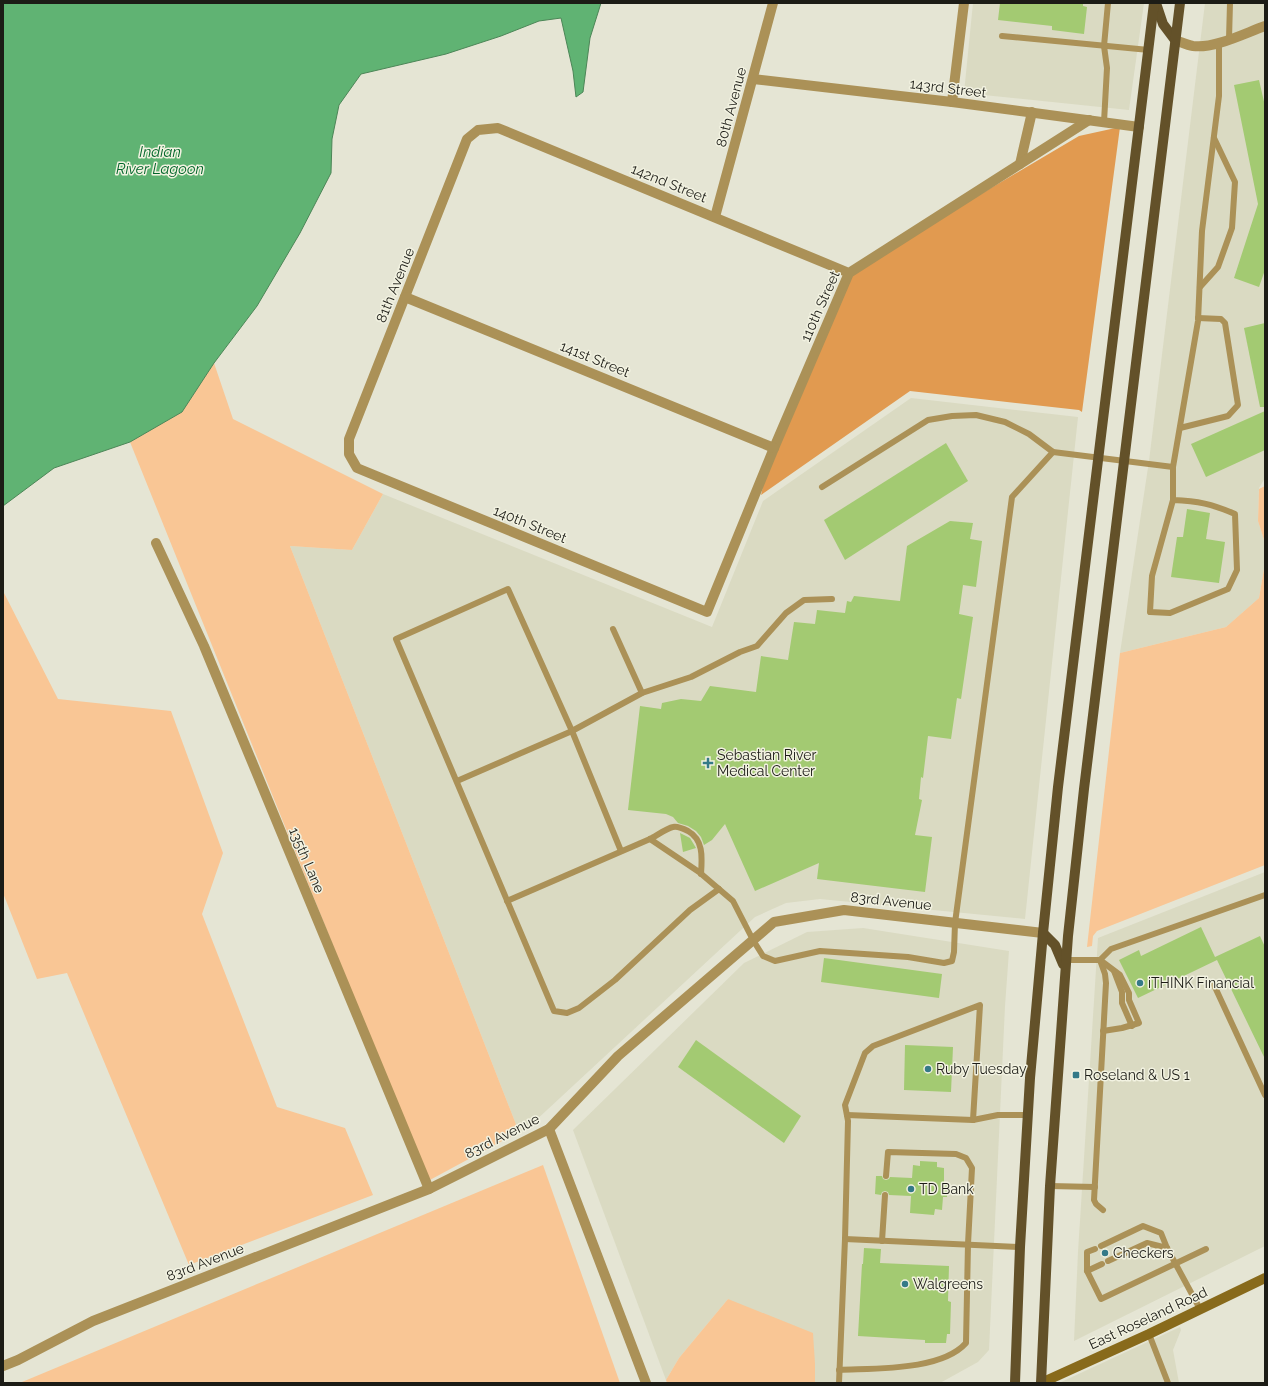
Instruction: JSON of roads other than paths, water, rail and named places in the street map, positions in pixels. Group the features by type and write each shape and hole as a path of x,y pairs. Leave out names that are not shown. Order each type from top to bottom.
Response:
{"main road":[{"path":"1155,3 1163,24 1175,40"},
{"path":"1015,1383 1020,1247 1028,1115 1043,933 1058,787 1155,3"},
{"path":"1041,1383 1050,1186 1065,965 1084,789 1180,3"},
{"path":"1043,933 1055,945 1065,965"}],"street":[{"name":"80th Avenue","path":"715,217 773,3"},
{"path":"952,102 964,3"},
{"path":"1175,40 1193,46 1205,46 1219,43 1265,26"},
{"name":"143rd Street","path":"752,79 952,102 1139,126"},
{"path":"1020,164 1032,112"},
{"name":"110th Street","path":"707,612 774,448 849,273 1089,120"},
{"name":"142nd Street","path":"478,130 498,128 849,273"},
{"name":"81th Avenue","path":"349,454 349,439 467,139 478,130"},
{"name":"141st Street","path":"405,297 774,448"},
{"name":"140th Street","path":"349,454 357,468 707,612"},
{"name":"135th Lane","path":"156,543 207,654 429,1189"},
{"name":"83rd Avenue","path":"3,1366 18,1360 93,1321 429,1189 549,1129 618,1056 774,922 844,910 1043,933"},
{"path":"549,1129 646,1383"},
{"name":"East Roseland Road","path":"1041,1383 1149,1334 1265,1278"}],"lane":[{"path":"1104,122 1106,68 1104,46 1108,3"},
{"path":"1229,39 1230,3"},
{"path":"1002,36 1149,50"},
{"path":"1173,500 1190,500 1212,504 1235,514 1238,570 1228,589 1170,613 1150,612 1152,576 1173,500 1173,467 1198,318 1202,231 1219,96 1219,43"},
{"path":"1200,287 1218,267 1232,228 1236,182 1214,138"},
{"path":"1180,428 1228,416 1238,406 1225,323 1221,319 1198,318"},
{"path":"822,487 928,420 952,416 976,416 1005,422 1029,434 1052,452 1173,467"},
{"path":"650,839 701,874 733,900 753,940 763,956 775,961 820,951 908,957 944,963 952,961 954,952 955,923 1012,497 1052,452"},
{"path":"621,851 572,731 508,589 396,639 554,1011 567,1013 579,1008 615,980 690,910 718,889"},
{"path":"457,781 572,731 642,693 691,678 740,652 757,646 786,613 804,600 832,599"},
{"path":"613,629 642,693"},
{"path":"507,901 650,839 673,827 684,829 693,834 699,842 702,855 701,874"},
{"path":"1065,965 1100,960 1111,949 1265,895"},
{"path":"1100,960 1120,975 1129,993 1129,1000 1139,1023 1132,1026 1103,1031"},
{"path":"1100,960 1105,974 1106,983 1094,1200 1103,1210"},
{"path":"1113,969 1122,992 1122,1003 1132,1026"},
{"path":"1214,985 1265,1094"},
{"path":"839,1383 838,1370 845,1239 848,1129 845,1105 865,1054 873,1046 980,1005 973,1120"},
{"path":"847,1116 973,1120 998,1115 1028,1115"},
{"path":"838,1370 916,1366 942,1358 960,1350 966,1343 968,1244 972,1168 966,1158 956,1154 888,1152 886,1176"},
{"path":"1050,1186 1095,1187"},
{"path":"882,1240 885,1195"},
{"path":"1200,1309 1175,1263 1167,1248 1161,1233 1143,1226 1087,1252 1087,1271 1101,1299 1175,1263 1206,1249"},
{"path":"845,1239 1020,1247"},
{"path":"1087,1271 1147,1243 1167,1248"},
{"path":"1149,1334 1168,1383"}],"water":[{"name":"Indian River Lagoon","path":"3,3 601,3 590,38 583,92 576,97 573,71 561,18 539,21 501,36 446,54 361,74 339,105 332,139 331,173 300,233 257,306 214,363 182,412 130,442 54,468 3,506"}],"place":[{"name":"Sebastian River Medical Center","path":"708,763"},
{"name":"iTHINK Financial","path":"1140,983"},
{"name":"Ruby Tuesday","path":"928,1069"},
{"name":"Roseland & US 1","path":"1076,1075"},
{"name":"TD Bank","path":"911,1189"},
{"name":"Checkers","path":"1105,1253"},
{"name":"Walgreens","path":"905,1284"}]}
